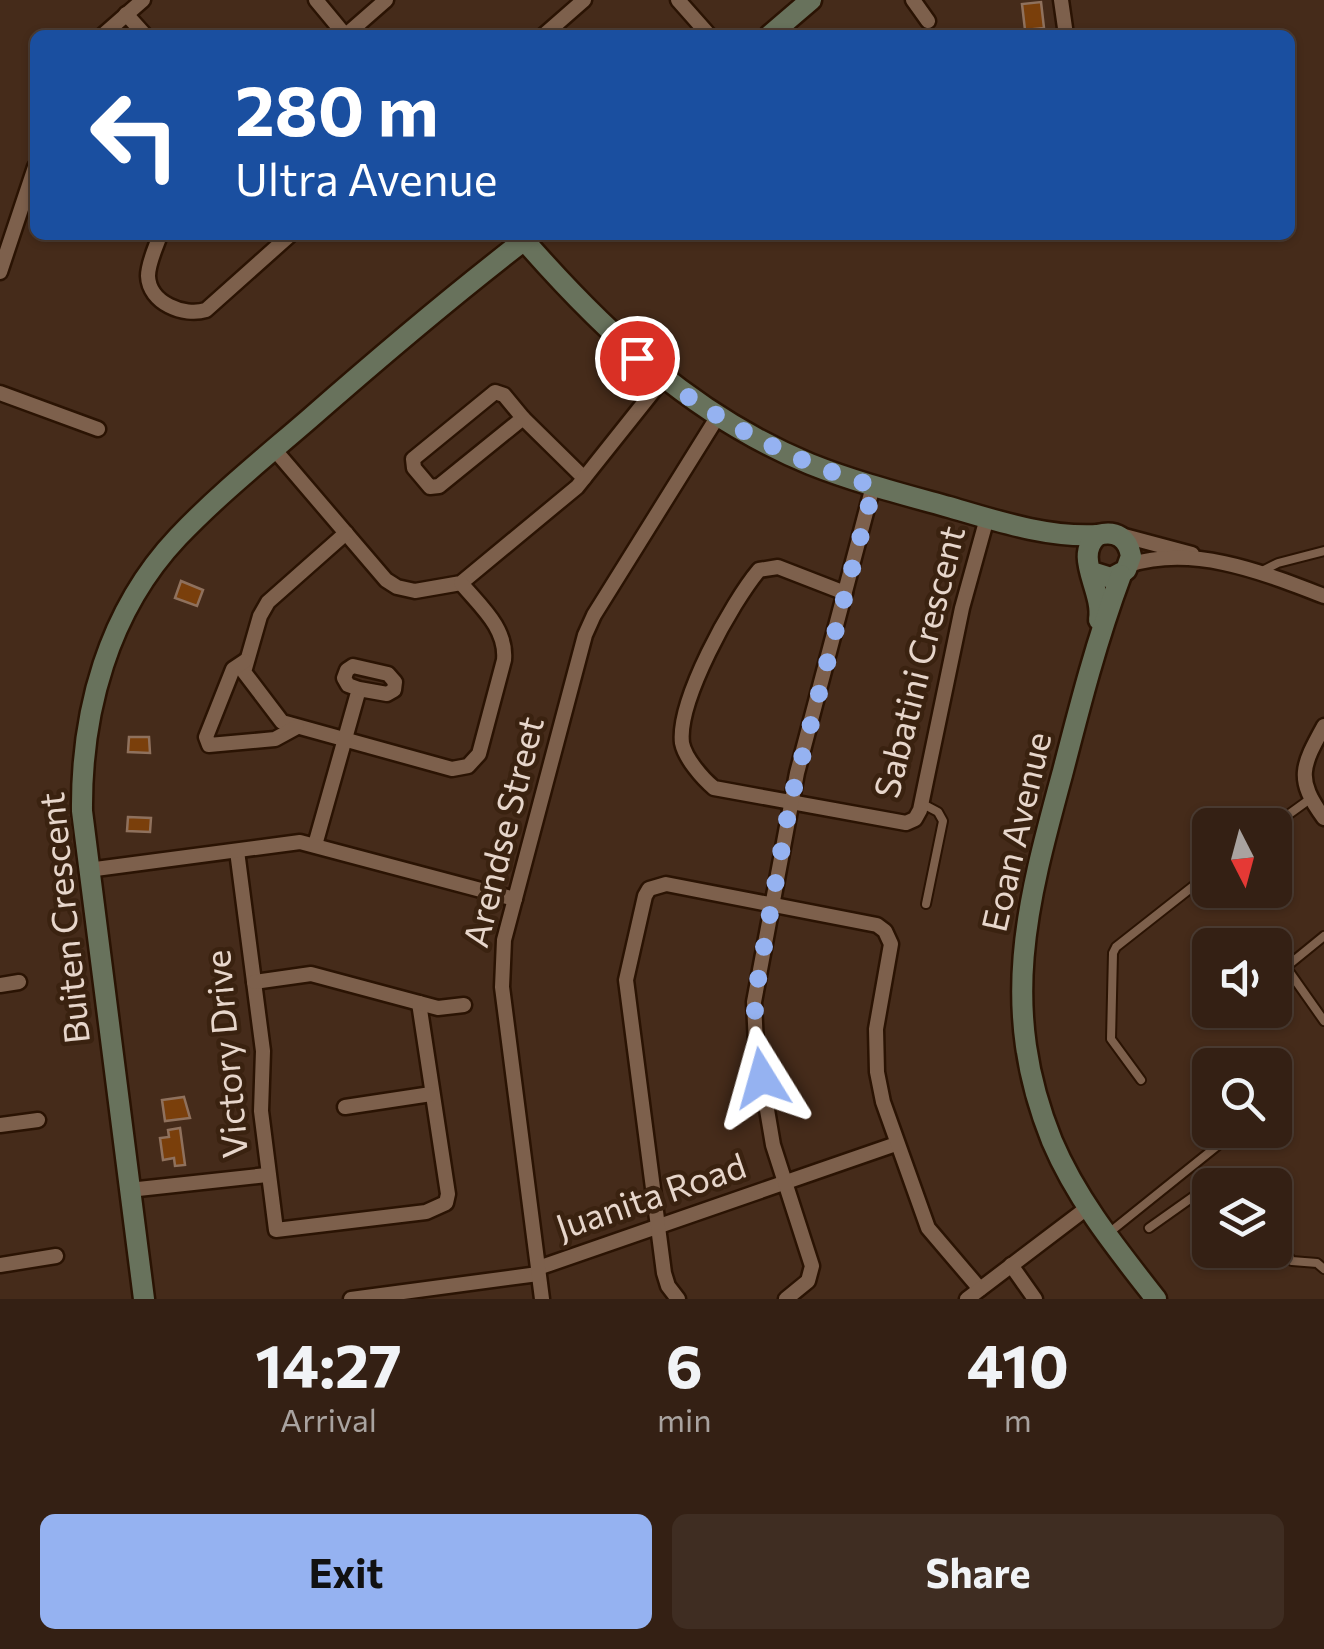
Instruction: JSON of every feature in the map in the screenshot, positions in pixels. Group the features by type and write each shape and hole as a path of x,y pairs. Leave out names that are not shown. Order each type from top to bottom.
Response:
{"street":[{"path":"108,30 143,0"},
{"path":"316,0 342,30"},
{"path":"352,30 386,0"},
{"path":"550,30 584,0"},
{"path":"678,0 704,30"},
{"path":"776,30 811,0"},
{"path":"913,0 928,22"},
{"path":"1061,0 1065,30"},
{"path":"126,14 140,30"},
{"path":"0,272 30,182"},
{"path":"158,240 148,270 151,287 172,307 193,314 206,310 284,240"},
{"name":"Buiten Crescent","path":"144,1299 82,811 88,714 110,646 134,598 175,540 434,310 521,240"},
{"path":"528,240 587,309 662,379 718,416 792,456 874,486 987,518 1076,536 1107,534 1168,546 1324,596"},
{"path":"274,449 386,580 415,591 461,583 508,547 584,478 662,379"},
{"path":"523,418 436,487 428,484 413,466 415,456 495,392 504,395 584,478"},
{"path":"0,393 98,429"},
{"name":"Arendse Street","path":"542,1299 501,975 504,940 585,635 718,416"},
{"path":"786,1299 808,1281 812,1266 772,1146 754,1002 790,803 874,486"},
{"name":"Sabatini Crescent","path":"845,592 778,567 759,570 707,654 690,702 682,743 711,786 902,824 915,818 921,803 962,608 987,518"},
{"path":"1028,528 1052,540 1102,577 1166,557 1202,558"},
{"path":"346,534 264,606 245,661 247,678 275,718 452,769 468,766 476,759 504,660 504,644 498,628 461,583"},
{"path":"1107,534 1130,547 1125,570"},
{"path":"1091,570 1086,550 1107,534"},
{"name":"Eoan Avenue","path":"1091,570 1100,613 1096,647"},
{"name":"Eoan Avenue","path":"1125,570 1096,647 1036,868 1021,966 1022,1012 1032,1079 1053,1144 1087,1208 1156,1299"},
{"path":"245,661 234,670 207,742 214,747 275,739 298,727"},
{"path":"315,844 359,688"},
{"path":"1324,726 1304,766 1305,786 1324,818"},
{"path":"88,870 300,842 515,899"},
{"name":"Victory Drive","path":"129,1190 267,1175 261,1111 263,1051 237,851"},
{"path":"678,1299 664,1273 626,980 646,896 655,886 666,884 877,926 889,936 891,944 876,1028 883,1102 928,1228 973,1294 1087,1208"},
{"path":"254,982 311,974 438,1008 464,1005"},
{"path":"0,985 19,982"},
{"path":"267,1175 276,1230 439,1209 446,1204 448,1194 419,1002"},
{"path":"345,1107 431,1094"},
{"path":"0,1125 38,1120"},
{"name":"Juanita Road","path":"351,1299 538,1271 896,1144"},
{"path":"0,1265 56,1256"},
{"path":"1011,1265 1034,1299"}],"lane":[{"path":"1258,573 1278,563 1324,552"},
{"path":"1292,812 1310,798"},
{"path":"921,803 938,812 943,821 926,904"},
{"path":"1141,1080 1110,1039 1108,1030 1113,954 1116,947 1192,887"},
{"path":"1324,936 1286,968 1324,1021"},
{"path":"1107,1235 1215,1148"},
{"path":"1148,1228 1192,1198"},
{"path":"1292,1261 1318,1263 1324,1270"}],"building":[{"path":"1041,2 1044,28 1025,30 1022,4"},
{"path":"181,581 203,590 197,606 175,598"},
{"path":"129,737 149,737 150,753 128,752"},
{"path":"128,817 151,818 150,832 127,831"},
{"path":"184,1097 190,1118 165,1121 162,1100"},
{"path":"180,1128 185,1165 175,1166 174,1158 163,1160 160,1138 169,1137 168,1130"}],"route":[{"path":"637,358 690,398 752,436 812,465 874,486 790,803 754,1002 762,1078"}]}
